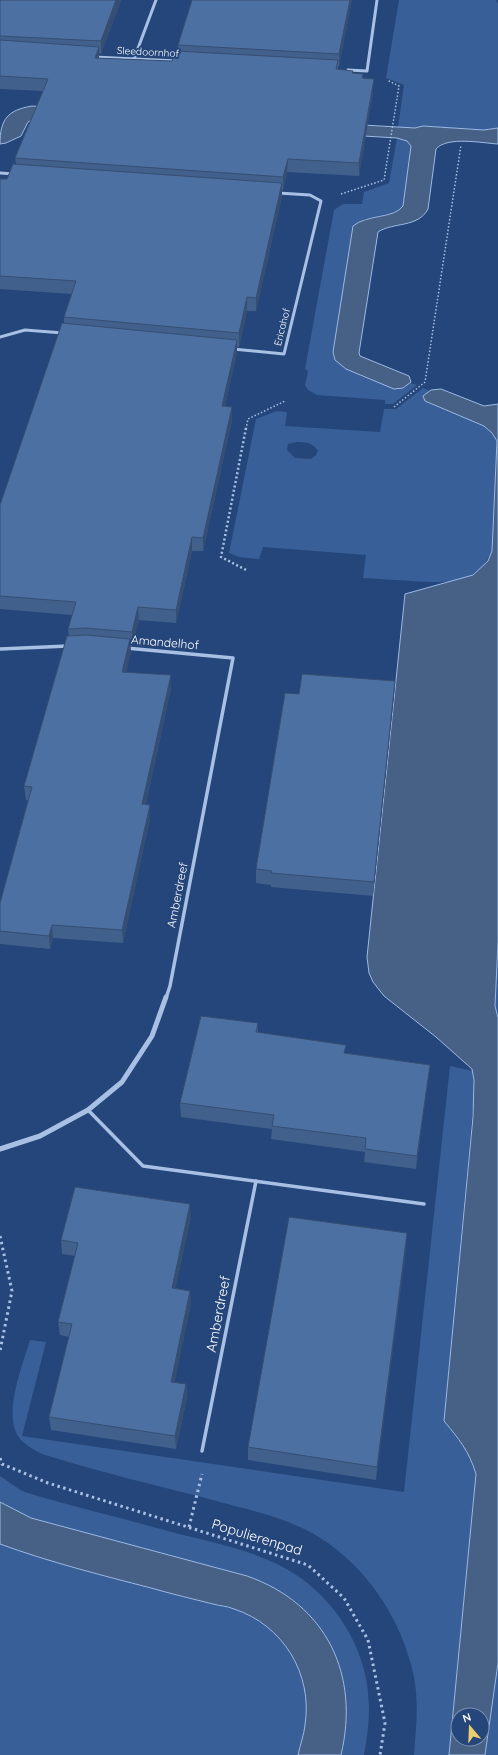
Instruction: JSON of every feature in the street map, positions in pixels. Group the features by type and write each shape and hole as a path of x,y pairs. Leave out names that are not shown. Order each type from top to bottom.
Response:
{"street":[{"path":"134,59 156,0"},
{"path":"344,70 367,72 377,0"},
{"name":"Sleedoornhof","path":"87,56 181,61"},
{"path":"0,172 20,175"},
{"path":"270,192 310,195 321,201"},
{"name":"Ericahof","path":"229,349 284,354 321,201"},
{"path":"0,337 25,330 64,334"},
{"path":"0,649 71,646"},
{"name":"Amandelhof","path":"118,648 233,658"},
{"name":"Amberdreef","path":"0,1149 40,1136 88,1110 122,1082 152,1036 170,986 233,658"}],"lane":[{"path":"88,1110 142,1166 424,1204"},
{"name":"Amberdreef","path":"202,1452 256,1181"}],"path":[{"path":"321,201 384,180 399,86 367,72"},
{"path":"394,407 425,382 461,145"},
{"path":"248,571 221,557 248,418 285,401"},
{"path":"0,1236 12,1290 0,1351"},
{"path":"189,1527 202,1474 202,1452"},
{"name":"Populierenpad","path":"0,1458 2,1464 48,1483 308,1565 344,1598 368,1640 385,1723 380,1755"}],"shaded area":[{"path":"399,0 496,0 498,4 498,128 484,130 423,126 415,128 398,127 404,85 386,78"},
{"path":"32,106 415,128 423,126 484,130 498,128 498,144 456,141 441,145 436,149 428,209 424,215 412,222 378,232 359,353 360,356 409,376 411,382 403,388 394,389 346,369 335,360 333,352 353,226 365,220 393,213 403,206 411,146 407,141 397,138 47,117 34,119 28,122 21,136 6,143 0,144 0,135 7,117 17,110"},
{"path":"397,138 407,141 411,146 403,206 397,212 364,219 353,226 333,352 403,388 410,383 417,385 393,404 385,404 385,400 317,395 308,390 305,385 308,371 305,369 334,210 343,204 362,204 364,192 389,183"},
{"path":"423,388 430,391 423,396 425,401 484,426 492,433 497,441 492,551 486,562 478,571 459,580 448,582 363,578 366,555 263,547 259,559 239,557 229,553 256,419 277,411 287,412 285,426 380,432 384,409 396,409","holes":["296,442 308,443 313,446 318,451 316,455 311,459 295,458 287,450 288,444"]},
{"path":"441,389 484,406 498,404 498,942 495,1006 498,1018 498,1663 490,1720 490,1707 454,1707 476,1474 463,1446 444,1421 473,1117 474,1080 472,1069 436,1037 384,996 373,982 369,973 367,957 405,594 473,575 488,561 492,551 497,441 492,433 484,426 425,401 423,396 431,390"},
{"path":"498,942 498,1018 495,1006"},
{"path":"450,1066 473,1071 474,1096 444,1421 463,1446 476,1474 454,1707 450,1707 449,1755 414,1755 417,1716 416,1687 408,1655 400,1634 390,1613 378,1594 348,1559 331,1545 302,1528 267,1515 42,1454 26,1444 18,1436 14,1426 13,1402 19,1375 30,1340 46,1342 22,1436 404,1492"},
{"path":"0,1476 22,1491 241,1550 277,1564 296,1575 314,1589 330,1605 354,1642 362,1663 367,1685 369,1707 368,1731 364,1755 341,1755 346,1725 345,1697 340,1671 331,1646 316,1624 298,1605 274,1588 247,1576 31,1518 0,1502"},
{"path":"0,1502 31,1518 247,1576 275,1588 298,1605 317,1624 331,1646 341,1671 346,1697 346,1725 341,1755 298,1755 305,1725 306,1706 304,1688 299,1670 291,1654 280,1639 267,1627 251,1616 231,1608 75,1568 0,1544"},
{"path":"0,1544 75,1568 231,1608 251,1616 267,1627 280,1639 291,1654 299,1670 304,1688 306,1706 305,1725 298,1755 0,1755"},
{"path":"498,1663 498,1755 485,1755 486,1747 490,1747 490,1720"},
{"path":"450,1745 450,1747 486,1747 485,1755 449,1755"}],"building":[{"path":"0,0 116,0 101,41 0,36"},
{"path":"192,0 350,0 339,54 178,45"},
{"path":"0,40 99,47 95,58 172,61 176,51 338,60 336,69 353,71 352,73 363,74 362,78 374,79 359,163 288,159 283,177 15,158 48,79 0,76"},
{"path":"13,164 282,183 256,298 247,297 239,333 64,317 76,281 0,276 0,179 7,179"},
{"path":"62,323 237,340 222,406 232,407 203,538 192,537 176,610 138,607 132,632 86,628 68,629 76,602 0,596 0,505"},
{"path":"86,635 130,639 122,672 171,675 142,804 150,805 122,930 52,925 49,936 0,931 0,903 32,787 24,786 67,636"},
{"path":"302,674 395,681 374,882 271,873 272,871 256,869 285,693 299,694"},
{"path":"201,1016 258,1023 256,1032 346,1045 344,1053 430,1065 417,1156 365,1149 366,1138 272,1126 274,1115 180,1103"},
{"path":"75,1187 190,1204 172,1288 190,1291 171,1382 186,1384 175,1436 49,1417 72,1324 58,1322 78,1243 61,1240"},
{"path":"289,1217 407,1233 377,1467 248,1447"}]}
